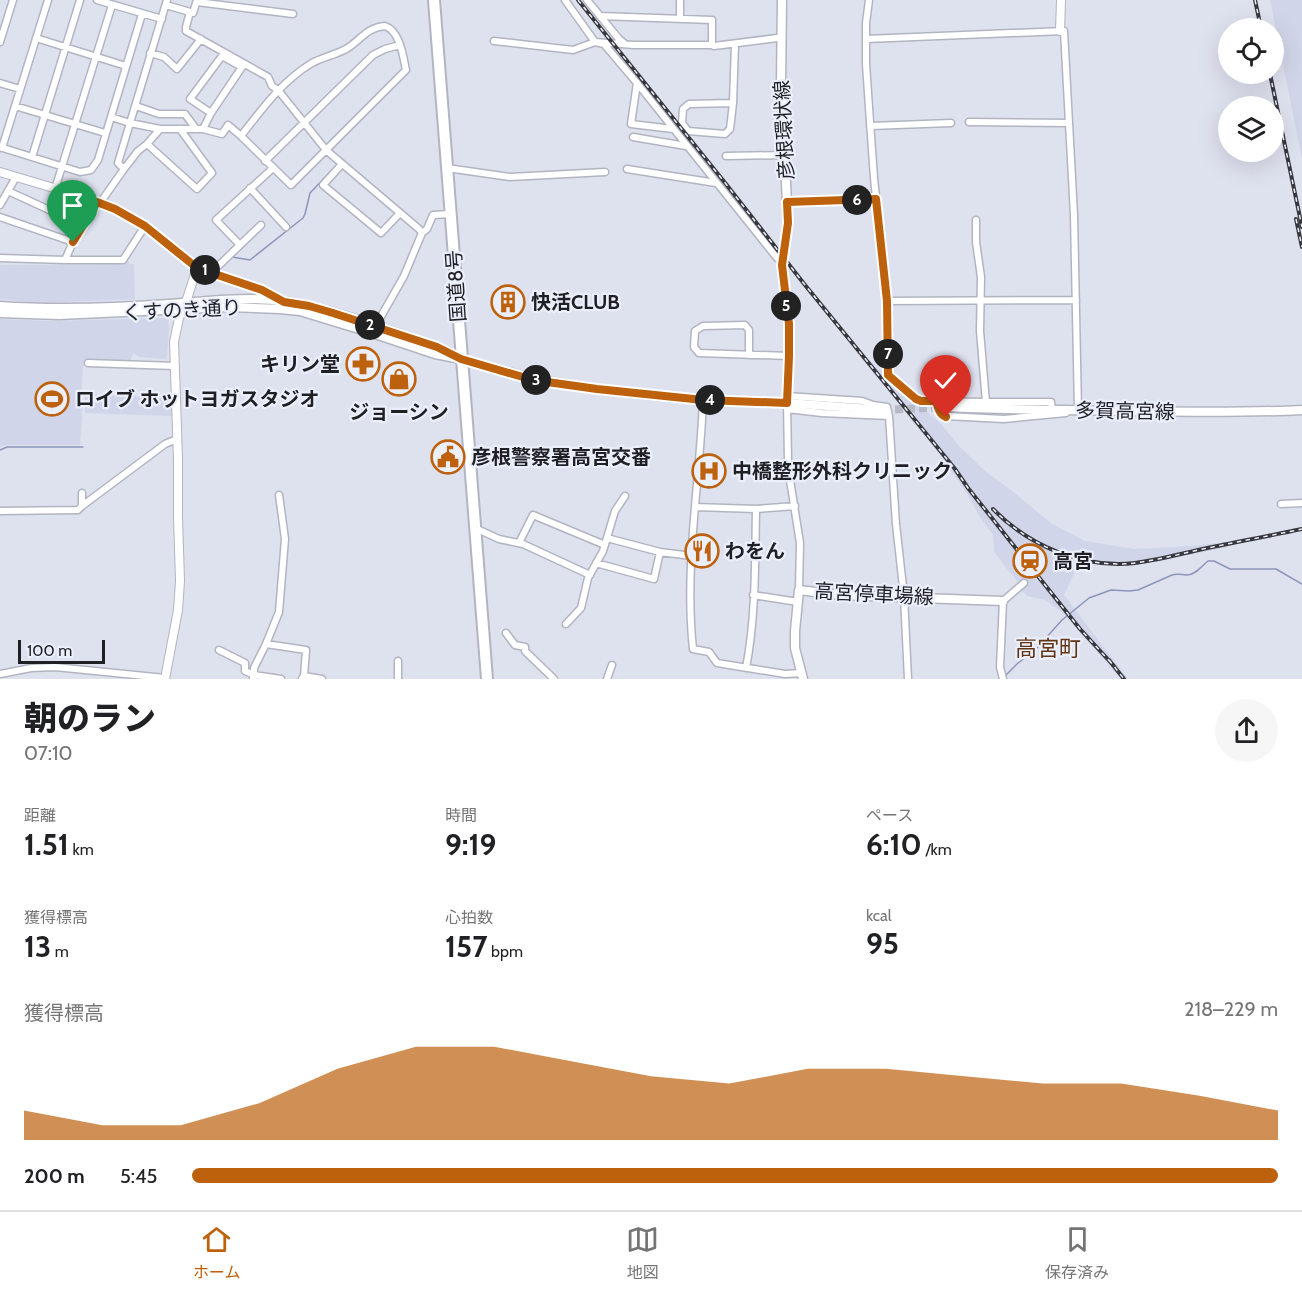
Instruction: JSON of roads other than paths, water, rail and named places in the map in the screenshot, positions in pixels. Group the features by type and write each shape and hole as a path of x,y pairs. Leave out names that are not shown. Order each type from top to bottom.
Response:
{"highway":[{"name":"国道8号","path":"434,0 487,679"}],"main road":[{"name":"彦根環状線","path":"782,0 781,84 788,223 783,261 789,324 787,403"},
{"name":"くすのき通り","path":"0,313 59,315 252,299 284,302 309,306 435,354 461,359"},
{"name":"くすのき通り","path":"0,306 58,308 184,306 280,309 300,311 374,330"},
{"path":"461,359 533,380 597,389 703,400 787,403 886,413"},
{"name":"多賀高宮線","path":"947,407 1052,411 1302,410"},
{"name":"高宮停車場線","path":"803,676 795,648 799,590 840,595 1003,601"}],"street":[{"path":"0,42 13,0"},
{"path":"48,0 1,147 80,172 91,170 98,160 142,14"},
{"path":"32,157 80,0"},
{"path":"97,0 162,19"},
{"path":"565,0 595,42 604,44 638,83 777,258 783,261"},
{"path":"587,0 619,39 625,43"},
{"path":"680,0 680,19"},
{"path":"869,0 866,39 870,126 887,301 888,375 921,401 1051,402 1052,411"},
{"path":"1060,31 1061,0"},
{"path":"124,169 118,163 167,3 193,13 197,1 293,14"},
{"path":"55,189 112,4"},
{"path":"190,12 186,31 268,77 272,86 278,90 326,150 422,233"},
{"path":"600,16 712,20 712,45"},
{"path":"111,117 160,129 200,129 222,134 228,125 291,185 406,70 400,45 390,28 373,27 346,49 313,63 278,90 241,136"},
{"path":"866,39 1064,31 1074,215 1076,410 1046,416 1004,419 946,417 939,412 936,401"},
{"path":"36,38 126,66"},
{"path":"494,41 573,50 595,42 714,46 781,38"},
{"path":"150,53 164,57 177,69 201,39"},
{"path":"733,104 689,104 684,109 682,123 688,131 724,134 730,129 733,104 735,44"},
{"path":"265,161 373,55 400,45"},
{"path":"200,129 211,113 242,67 222,56 190,99 211,113"},
{"path":"0,83 20,89"},
{"path":"638,83 631,124 673,129"},
{"path":"15,106 105,133"},
{"path":"135,106 159,114 185,114 200,129"},
{"path":"969,122 1069,123"},
{"path":"870,126 951,123"},
{"path":"65,260 82,225 138,151 160,129"},
{"path":"147,144 197,189 212,173 180,129"},
{"path":"633,137 687,146"},
{"path":"726,156 784,155"},
{"path":"342,164 323,185 381,233 400,213"},
{"path":"240,245 216,220 273,168"},
{"path":"447,168 510,177 605,172"},
{"path":"627,169 717,183"},
{"path":"0,172 121,212 145,226 197,268 262,290 284,302"},
{"path":"0,205 16,177"},
{"path":"250,188 286,227"},
{"path":"8,191 82,225"},
{"path":"787,202 876,199"},
{"path":"374,330 404,276 422,233 427,229 433,215 450,214"},
{"path":"0,217 73,242"},
{"path":"976,220 976,242 981,277 980,331 986,402"},
{"path":"211,273 261,225"},
{"path":"0,258 123,260 145,226"},
{"path":"0,674 31,668 55,667 165,678 180,601 174,342 179,318 197,268"},
{"path":"887,301 1076,300"},
{"path":"749,355 749,330 745,325 703,326 695,331 694,348 699,353 749,355 789,356"},
{"path":"88,363 175,366"},
{"path":"703,400 692,556 693,649 710,652 717,663 803,676"},
{"path":"787,403 788,460 800,543 799,590"},
{"path":"886,413 904,596 908,679"},
{"path":"0,511 78,510 165,444 177,439"},
{"path":"82,493 82,506"},
{"path":"254,677 254,668 279,612 285,539 279,495"},
{"path":"566,624 581,608 590,574 606,542 615,511 625,496"},
{"path":"1281,504 1302,503"},
{"path":"695,507 756,509 795,506"},
{"path":"746,668 751,644 756,509"},
{"path":"519,543 533,515 606,542 692,556"},
{"path":"475,528 499,539 519,543 590,574"},
{"path":"596,563 654,579 660,552"},
{"path":"1003,679 1000,668 1003,601 1024,583"},
{"path":"753,595 798,602"},
{"path":"506,633 515,645 525,647 525,651 554,679"},
{"path":"266,644 306,650 303,678 322,679"},
{"path":"219,650 245,663 244,671 254,677 281,679"},
{"path":"398,661 398,679"},
{"path":"607,679 612,665"}],"waterway":[{"path":"232,257 250,260 303,218 310,193 334,168"},
{"path":"0,450 7,447 83,447"},
{"path":"1005,676 1036,649 1062,620 1089,598 1111,590 1138,590 1172,575 1190,575 1208,561 1214,561 1230,569 1276,569 1302,584"}],"tunnel":[{"path":"883,410 947,407"}],"railway":[{"path":"578,0 955,469 1080,629 1114,666"},
{"path":"1255,0 1259,18"},
{"path":"1272,84 1302,227"},
{"path":"1296,219 1302,247"},
{"path":"993,509 1023,534 1040,544 1077,558 1115,564 1152,560 1302,529"},
{"path":"1109,660 1124,679"}],"place":[{"name":"快活CLUB","path":"508,302"},
{"name":"キリン堂","path":"363,364"},
{"name":"ジョーシン","path":"399,379"},
{"name":"ロイブ ホットヨガスタジオ","path":"52,399"},
{"name":"彦根警察署高宮交番","path":"448,457"},
{"name":"中橋整形外科クリニック","path":"709,471"},
{"name":"わをん","path":"702,551"},
{"name":"高宮","path":"1030,561"}],"district":[{"name":"高宮町","path":"1048,648"}]}
